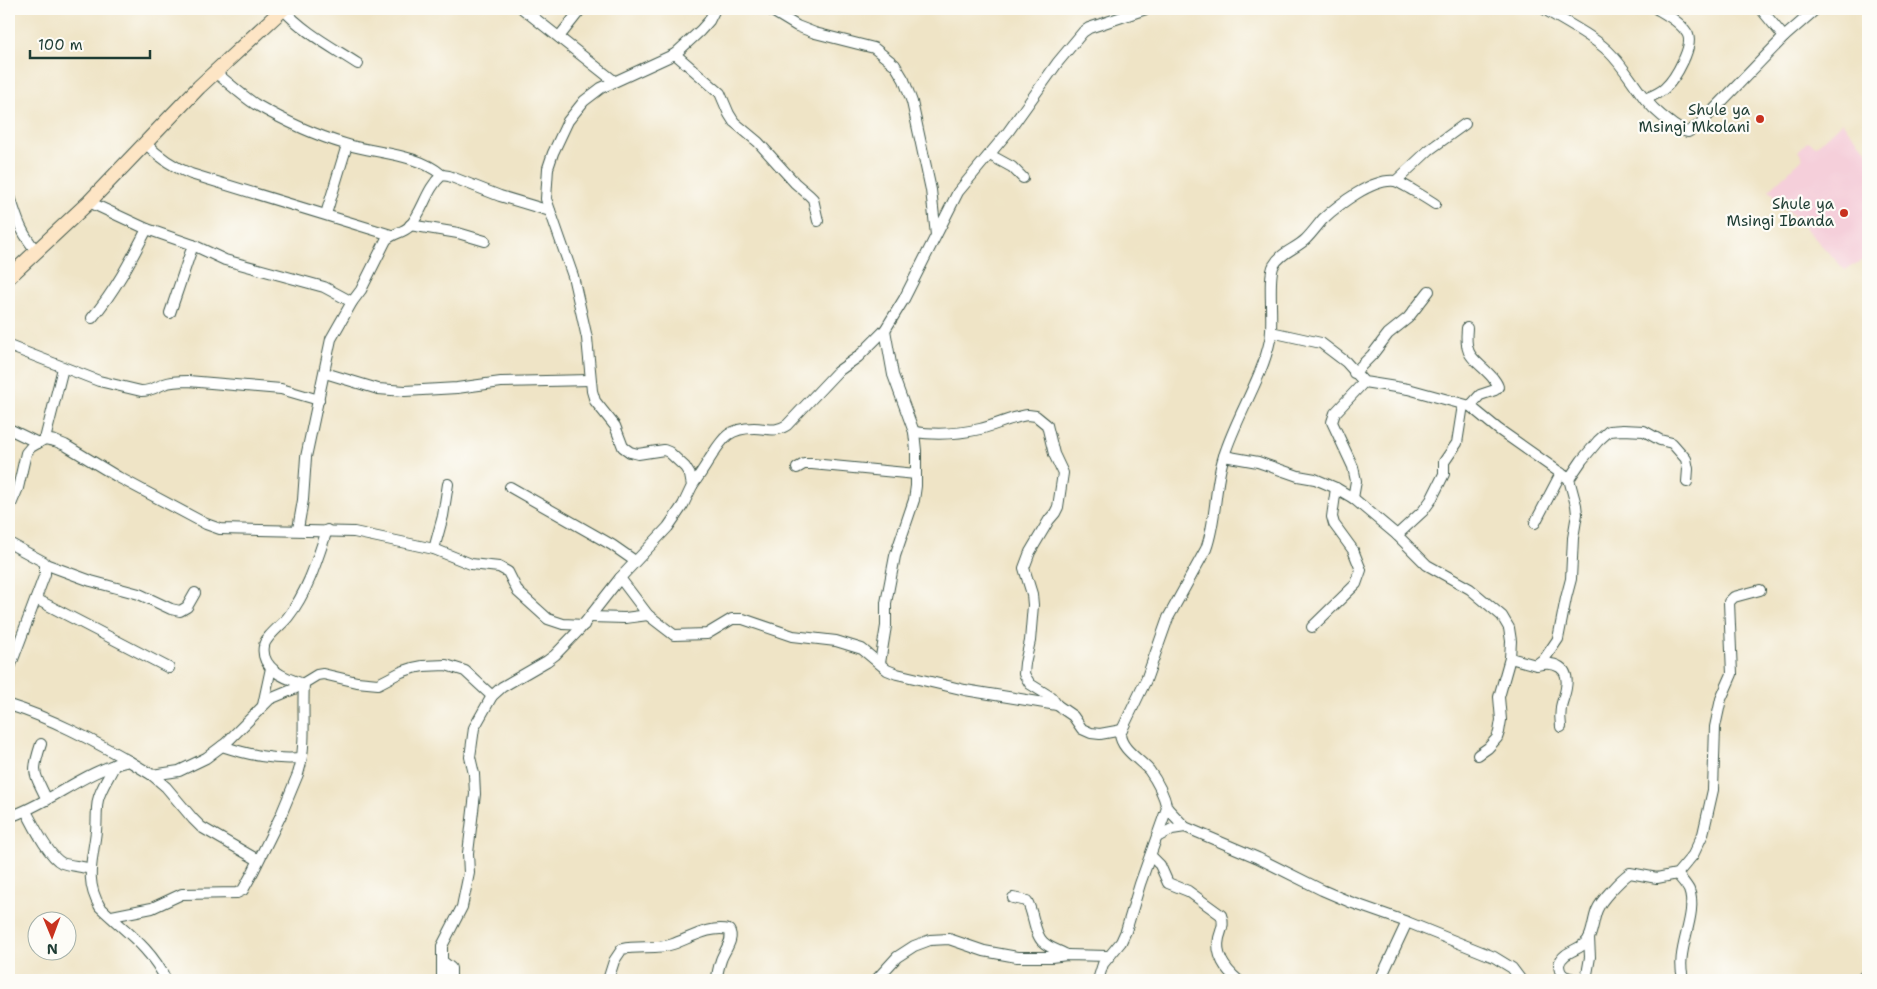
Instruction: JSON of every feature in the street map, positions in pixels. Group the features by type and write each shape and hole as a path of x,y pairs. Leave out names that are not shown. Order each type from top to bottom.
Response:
{"street":[{"path":"9,277 89,202 199,87 283,9 307,31 358,64"},
{"path":"523,9 614,81"},
{"path":"559,37 580,9"},
{"path":"692,486 690,475 685,467 669,452 664,450 638,454 630,452 623,447 615,426 595,401 590,380 587,338 574,276 546,199 548,168 553,153 568,120 584,101 614,81 675,54 709,21 715,9"},
{"path":"769,9 797,26 815,33 874,48 895,65 904,80 912,102 931,190 936,236"},
{"path":"442,980 442,946 462,906 469,873 468,852 475,794 474,774 470,758 471,744 474,728 492,696 502,687 555,655 587,621 620,578 668,527 719,443 739,429 780,430 837,372 858,357 886,330 904,299 958,192 990,155 1058,62 1083,32 1146,9"},
{"path":"1544,9 1608,51 1621,66 1637,91 1657,112 1683,131 1692,131 1733,92 1784,37 1816,9"},
{"path":"1645,99 1668,86 1689,47 1687,33 1675,20 1657,9"},
{"path":"1761,9 1784,37"},
{"path":"675,54 716,88 734,122 758,142 795,183 813,199 818,221"},
{"path":"216,73 255,104 321,136 347,145 421,163 433,167 442,175 500,196 550,211"},
{"path":"1465,124 1429,150 1396,181 1364,189 1329,214 1304,241 1277,259 1271,273 1271,332 1264,361 1230,436 1217,483 1211,531 1206,549 1165,624 1146,680 1122,730 1120,741 1149,770 1164,796 1167,808 1185,827 1258,858 1329,893 1494,957 1512,968 1521,980"},
{"path":"145,143 176,168 391,235"},
{"path":"326,214 347,145"},
{"path":"990,155 1012,167 1023,178"},
{"path":"298,529 303,500 306,457 331,339 361,290 386,240 391,235 410,225 434,183 442,175"},
{"path":"1396,181 1435,204"},
{"path":"9,194 18,225 37,252"},
{"path":"89,202 147,229 225,260 324,287 352,302"},
{"path":"410,225 458,233 485,241"},
{"path":"92,318 114,289 147,229"},
{"path":"170,313 193,246"},
{"path":"1354,373 1372,355 1388,334 1408,318 1429,292"},
{"path":"1397,535 1423,511 1431,500 1444,474 1444,462 1457,443 1466,406 1480,395 1495,390 1498,387 1496,381 1470,355 1466,341 1467,328"},
{"path":"880,663 886,626 886,603 895,556 914,500 916,474 914,432 893,375 886,330"},
{"path":"1271,332 1321,343 1337,355 1364,382 1408,389 1466,406 1565,476 1576,505 1577,514 1573,538 1573,569 1558,639 1545,658 1536,665"},
{"path":"9,346 99,381 141,391 148,391 175,381 188,381 281,389 319,400"},
{"path":"9,510 18,488 26,453 41,441 64,368"},
{"path":"325,373 378,389 405,391 457,388 501,382 590,380"},
{"path":"1353,498 1356,481 1353,466 1332,422 1335,413 1364,382"},
{"path":"914,432 944,434 959,432 979,429 1028,415 1036,416 1047,425 1054,454 1063,472 1058,507 1025,561 1024,568 1030,585 1033,605 1030,642 1024,663 1024,674 1030,684 1051,696 1057,705 1073,716 1082,729 1100,734 1122,730"},
{"path":"9,429 41,441 55,440 118,477 206,524 220,529 298,529 370,534 434,549 471,564 499,567 508,572 518,592 548,619 563,624 648,615"},
{"path":"1535,524 1565,476 1609,431 1644,432 1660,440 1672,443 1686,459 1688,469 1687,482"},
{"path":"1224,456 1258,462 1289,474 1315,479 1336,488 1353,498 1397,535 1427,565 1470,589 1502,616 1509,628 1512,641 1510,658 1499,697 1501,720 1499,732 1497,738 1488,748 1478,755"},
{"path":"796,468 804,464 812,464 916,474"},
{"path":"434,549 444,516 448,484"},
{"path":"510,487 635,561"},
{"path":"1312,627 1356,584 1361,570 1353,550 1334,524 1332,517 1336,488"},
{"path":"304,684 285,678 271,668 263,646 266,639 289,615 306,588 327,530"},
{"path":"9,543 46,564 91,581 139,594 171,609 180,611 187,607 195,593"},
{"path":"9,670 45,574 46,564"},
{"path":"620,578 648,615 674,635 707,634 732,619 743,619 794,636 836,641 862,648 887,670 897,674 965,690 1057,705"},
{"path":"1586,980 1590,956 1589,938 1597,909 1601,903 1632,872 1657,878 1676,874 1693,855 1699,844 1713,790 1715,727 1721,699 1732,674 1729,602 1734,597 1760,590"},
{"path":"36,599 169,668"},
{"path":"1510,658 1536,665 1553,664 1563,671 1566,678 1566,687 1561,707 1561,727"},
{"path":"152,775 179,771 206,758 222,746 270,699 304,684 312,677 323,674 357,682 378,684 413,668 446,665 465,670 492,696"},
{"path":"262,706 271,668"},
{"path":"112,916 152,908 182,894 237,893 243,890 281,815 298,774 304,727 304,684"},
{"path":"9,705 38,714 85,736 152,775 166,787 197,823 258,860"},
{"path":"41,744 34,771 47,800"},
{"path":"222,746 264,758 301,758"},
{"path":"9,817 26,811 83,779 115,764 129,761"},
{"path":"115,764 98,802 94,850 90,869 95,900 100,907 144,947 159,966 166,980"},
{"path":"1098,980 1103,964 1121,942 1126,932 1140,884 1167,808"},
{"path":"26,811 39,836 62,863 90,869"},
{"path":"1157,837 1172,830 1185,827"},
{"path":"1151,856 1160,865 1168,883 1188,891 1221,915 1223,923 1218,940 1219,956 1238,980"},
{"path":"1676,874 1689,891 1690,902 1687,934 1681,958 1684,980"},
{"path":"1013,898 1026,902 1031,908 1038,935 1042,942 1067,955"},
{"path":"1380,980 1407,922"},
{"path":"608,980 614,962 622,949 664,946 703,933 725,929 731,933 731,939 720,962 717,980"},
{"path":"1577,980 1564,977 1561,974 1559,964 1564,955 1580,946 1589,938"},
{"path":"876,980 897,958 914,946 930,940 949,939 984,951 1017,957 1108,956"},
{"path":"442,961 450,968 452,980"},
{"path":"1860,980 1868,973"}],"shaded area":[{"path":"1842,122 1868,152 1868,257 1845,270 1769,190 1803,158 1798,151 1808,141 1816,146"}],"place":[{"name":"Shule ya Msingi Mkolani","path":"1760,119"},
{"name":"Shule ya Msingi Ibanda","path":"1844,213"}]}
